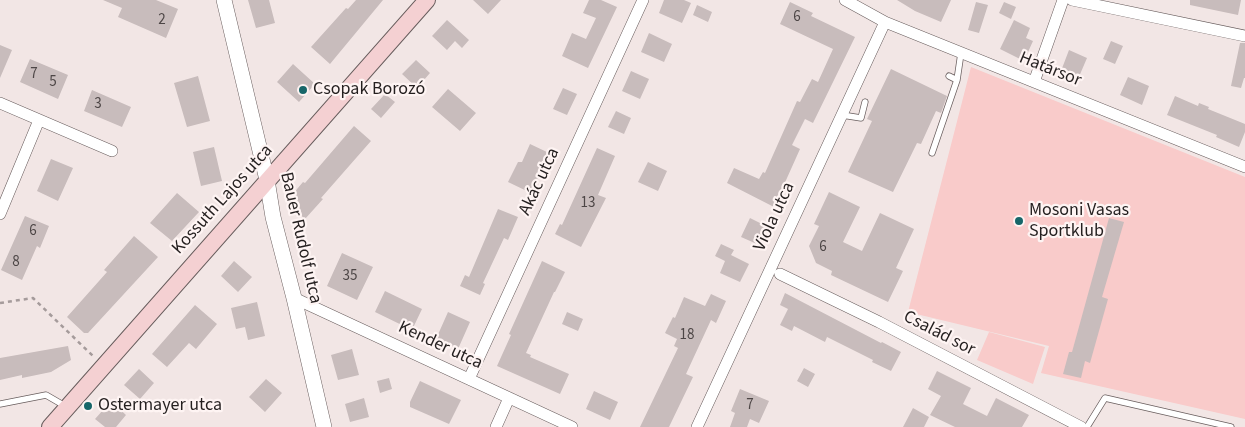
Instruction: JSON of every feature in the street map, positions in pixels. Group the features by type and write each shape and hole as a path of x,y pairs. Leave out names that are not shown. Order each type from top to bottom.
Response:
{"main road":[{"name":"Kossuth Lajos utca","path":"50,427 427,0"}],"street":[{"name":"Bauer Rudolf utca","path":"224,0 267,180 273,217 324,427"},
{"name":"Akác utca","path":"470,379 643,0"},
{"name":"Határsor","path":"845,0 885,22 1245,167"},
{"path":"1034,82 1063,0"},
{"path":"1072,0 1245,36"},
{"name":"Viola utca","path":"698,427 885,22"},
{"path":"0,103 112,151"},
{"path":"0,214 39,120"},
{"name":"Család sor","path":"780,274 879,322 1081,427"},
{"name":"Kender utca","path":"294,298 572,427"},
{"path":"496,427 509,398"}],"lane":[{"path":"932,153 957,80 961,53"},
{"path":"949,76 957,80"},
{"path":"842,115 861,118 865,102"},
{"path":"0,404 46,395 67,407"},
{"path":"1087,427 1105,398 1231,427"}],"path":[{"path":"0,303 33,298 103,366"}],"shaded area":[{"path":"971,67 1245,177 1245,419 1041,373 1049,346 908,312"},
{"path":"989,332 1045,347 1033,384 977,360"}],"building":[{"path":"103,0 156,0 178,9 166,38 118,17 122,8"},
{"path":"248,0 269,0 275,23 256,28"},
{"path":"356,0 383,0 330,64 311,47 346,8 348,9"},
{"path":"473,0 501,0 488,14"},
{"path":"589,0 601,0 617,7 588,68 562,56 572,33 586,39 596,18 583,13"},
{"path":"664,0 684,0 691,3 682,23 659,13"},
{"path":"897,0 951,0 941,22 915,11"},
{"path":"1190,0 1241,0 1238,15 1190,5"},
{"path":"790,2 813,13 811,16 855,37 813,123 805,119 792,145 800,149 774,207 727,183 734,168 759,179 763,172 765,173 797,101 800,102 812,79 818,82 833,49 780,24"},
{"path":"976,2 988,5 979,33 968,30"},
{"path":"1004,2 1016,7 1011,19 999,13"},
{"path":"697,5 712,12 708,22 693,15"},
{"path":"447,20 469,40 462,48 455,41 447,50 432,36"},
{"path":"1014,20 1030,28 1026,38 1033,41 1024,61 1000,49"},
{"path":"649,33 672,44 664,62 641,52"},
{"path":"1111,41 1123,46 1115,64 1103,59"},
{"path":"1240,43 1245,43 1245,78 1241,88 1231,86"},
{"path":"0,45 12,50 0,78"},
{"path":"1069,50 1087,58 1078,79 1061,71"},
{"path":"30,59 68,75 58,99 20,82"},
{"path":"416,60 430,73 417,88 402,74"},
{"path":"293,64 315,84 299,102 277,82"},
{"path":"891,69 947,96 941,113 936,111 921,144 917,143 893,192 848,172 872,121 867,119"},
{"path":"631,71 649,79 640,99 622,91"},
{"path":"198,76 210,121 187,127 174,83"},
{"path":"1128,77 1149,86 1142,105 1120,95"},
{"path":"563,88 577,94 567,115 553,109"},
{"path":"448,89 476,113 460,131 432,107"},
{"path":"92,90 131,107 122,127 84,111"},
{"path":"385,94 395,102 381,118 371,109"},
{"path":"1175,96 1198,106 1199,103 1209,107 1208,109 1245,124 1245,132 1239,147 1216,137 1217,135 1167,115"},
{"path":"616,111 631,118 624,134 608,127"},
{"path":"354,126 371,141 305,219 286,202"},
{"path":"530,144 549,153 531,193 508,182 518,162 522,162"},
{"path":"214,147 222,181 201,186 193,152"},
{"path":"597,148 615,156 598,195 606,198 581,247 555,234 560,224 562,225"},
{"path":"51,159 73,168 58,201 37,191"},
{"path":"648,162 667,171 658,191 638,182"},
{"path":"829,192 860,207 843,242 862,251 880,213 914,229 896,268 903,271 888,302 831,275 832,271 816,263 809,246 819,226 814,224"},
{"path":"177,193 199,212 172,241 150,223"},
{"path":"498,209 518,217 508,240 504,238 483,283 485,284 480,295 460,286 465,275 469,277"},
{"path":"25,216 49,226 40,248 37,246 22,280 1,270"},
{"path":"750,218 766,226 757,244 741,237"},
{"path":"1109,218 1124,222 1102,297 1108,299 1090,363 1085,361 1081,378 1063,374 1069,352 1072,352"},
{"path":"134,236 158,257 88,333 84,333 67,317 107,272 104,270"},
{"path":"721,244 734,250 731,255 749,264 740,282 720,273 725,261 715,256"},
{"path":"342,253 373,267 357,300 327,286"},
{"path":"234,261 252,277 238,292 221,276"},
{"path":"542,261 565,272 526,353 531,355 530,357 569,374 560,394 497,366 511,335 509,334"},
{"path":"385,291 422,309 412,330 375,312"},
{"path":"785,293 901,352 891,371 827,337 825,342 794,326 792,331 780,325 788,309 780,305"},
{"path":"711,294 726,301 716,323 711,320 686,374 693,377 669,427 640,427 678,348 674,346 677,339 665,333 673,317 675,318 684,297 705,306"},
{"path":"257,302 265,336 248,340 245,327 236,329 231,308"},
{"path":"195,305 217,324 196,349 189,343 167,367 152,354"},
{"path":"448,312 470,322 458,349 436,339"},
{"path":"567,312 583,319 578,331 562,324"},
{"path":"68,346 71,360 51,372 22,378 22,375 0,380 0,358"},
{"path":"352,349 359,375 338,380 331,355"},
{"path":"804,368 815,374 808,387 797,381"},
{"path":"139,369 154,383 140,399 124,385"},
{"path":"937,371 971,388 963,404 987,416 996,398 1029,415 1022,427 955,427 930,415 941,396 928,389"},
{"path":"389,378 392,389 380,393 377,381"},
{"path":"266,379 282,393 265,412 249,397"},
{"path":"420,381 461,400 449,424 410,407 410,402"},
{"path":"740,389 769,401 759,423 750,419 747,427 730,427 735,413 731,411"},
{"path":"594,391 618,402 610,420 586,409"},
{"path":"364,398 369,417 350,422 345,404"},
{"path":"111,401 126,415 116,427 105,427 95,419"},
{"path":"913,408 929,417 924,427 903,427"}],"place":[{"name":"Csopak Borozó","path":"303,90"},
{"name":"Mosoni Vasas Sportklub","path":"1019,221"},
{"name":"Ostermayer utca","path":"88,406"}]}
